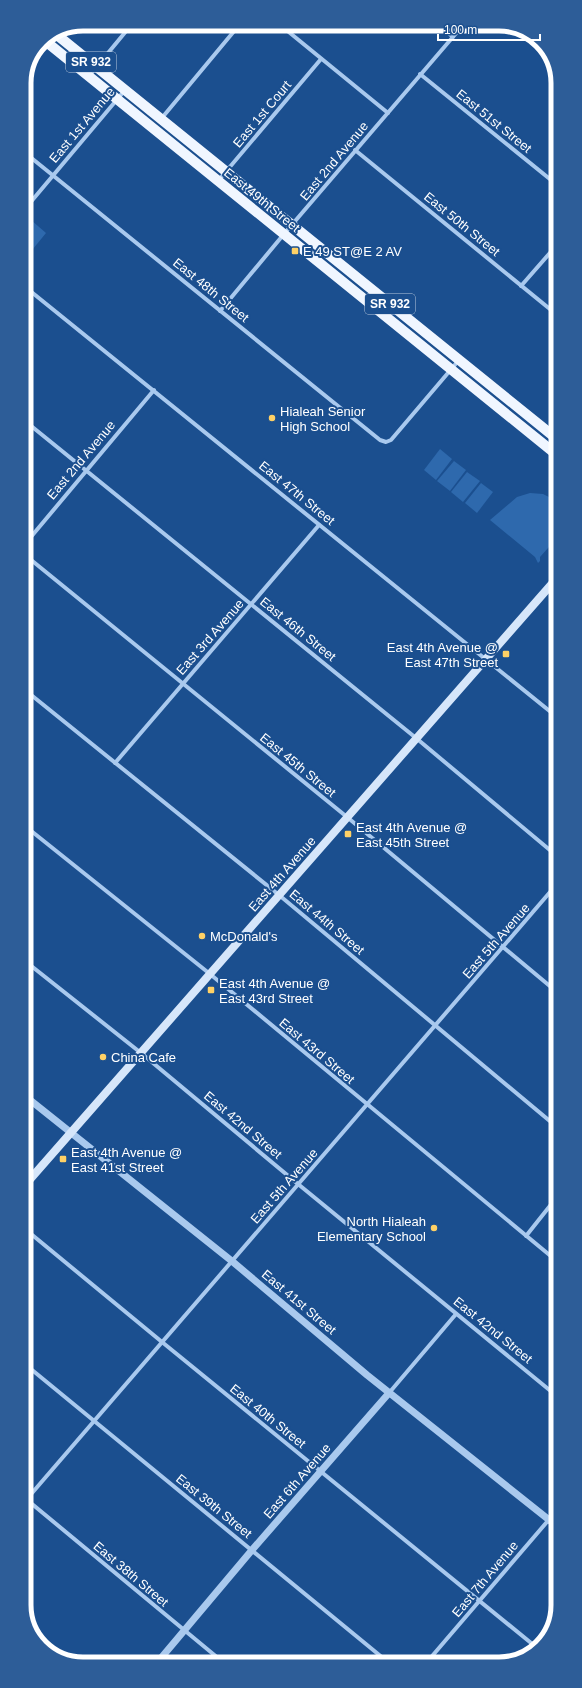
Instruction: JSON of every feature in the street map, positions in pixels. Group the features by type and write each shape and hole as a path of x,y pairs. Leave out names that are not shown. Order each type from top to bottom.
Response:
{"main road":[{"name":"East 49th Street","path":"59,37 551,435"},
{"name":"East 49th Street","path":"49,44 551,451"},
{"name":"East 4th Avenue","path":"31,1178 551,586"}],"street":[{"path":"89,77 126,31"},
{"path":"161,119 234,31"},
{"path":"287,31 388,113"},
{"path":"446,31 453,37"},
{"name":"East 2nd Avenue","path":"220,311 458,31"},
{"name":"East 1st Court","path":"218,181 321,59"},
{"name":"East 51st Street","path":"420,74 551,180"},
{"name":"East 1st Avenue","path":"31,202 125,90"},
{"name":"East 50th Street","path":"356,150 551,310"},
{"name":"East 48th Street","path":"31,158 380,440 386,442 391,440 451,370"},
{"path":"521,286 551,252"},
{"name":"East 47th Street","path":"31,292 551,712"},
{"path":"451,370 459,360"},
{"name":"East 2nd Avenue","path":"31,537 154,390"},
{"name":"East 46th Street","path":"31,427 252,604 551,851"},
{"name":"East 3rd Avenue","path":"115,763 319,525"},
{"name":"East 45th Street","path":"31,560 347,817 551,987"},
{"name":"East 44th Street","path":"31,695 279,895 434,1026 551,1122"},
{"name":"East 43rd Street","path":"31,831 210,974 551,1256"},
{"name":"East 5th Avenue","path":"31,1494 93,1420 233,1262 298,1184 551,891"},
{"name":"East 42nd Street","path":"31,966 141,1053 551,1391"},
{"name":"East 41st Street","path":"31,1101 233,1262 390,1393 549,1519"},
{"path":"526,1236 551,1206"},
{"name":"East 40th Street","path":"31,1233 533,1644"},
{"name":"East 6th Avenue","path":"162,1657 252,1550 390,1393 456,1314"},
{"name":"East 39th Street","path":"31,1369 383,1657"},
{"name":"East 38th Street","path":"31,1504 217,1657"},
{"name":"East 7th Avenue","path":"431,1657 549,1519"}],"shaded area":[{"path":"31,220 46,233 31,251"},
{"path":"440,449 452,459 436,480 424,470"},
{"path":"454,461 466,470 450,491 437,481"},
{"path":"467,472 480,481 463,502 451,492"},
{"path":"481,483 493,492 477,513 465,503"},
{"path":"530,493 543,494 551,498 551,545 540,557 540,561 538,563 535,557 490,520 517,497"}],"place":[{"name":"E 49 ST@E 2 AV","path":"295,251"},
{"name":"Hialeah Senior High School","path":"272,418"},
{"name":"East 4th Avenue @ East 47th Street","path":"506,654"},
{"name":"East 4th Avenue @ East 45th Street","path":"348,834"},
{"name":"McDonald's","path":"202,936"},
{"name":"East 4th Avenue @ East 43rd Street","path":"211,990"},
{"name":"China Cafe","path":"103,1057"},
{"name":"East 4th Avenue @ East 41st Street","path":"63,1159"},
{"name":"North Hialeah Elementary School","path":"434,1228"}]}
